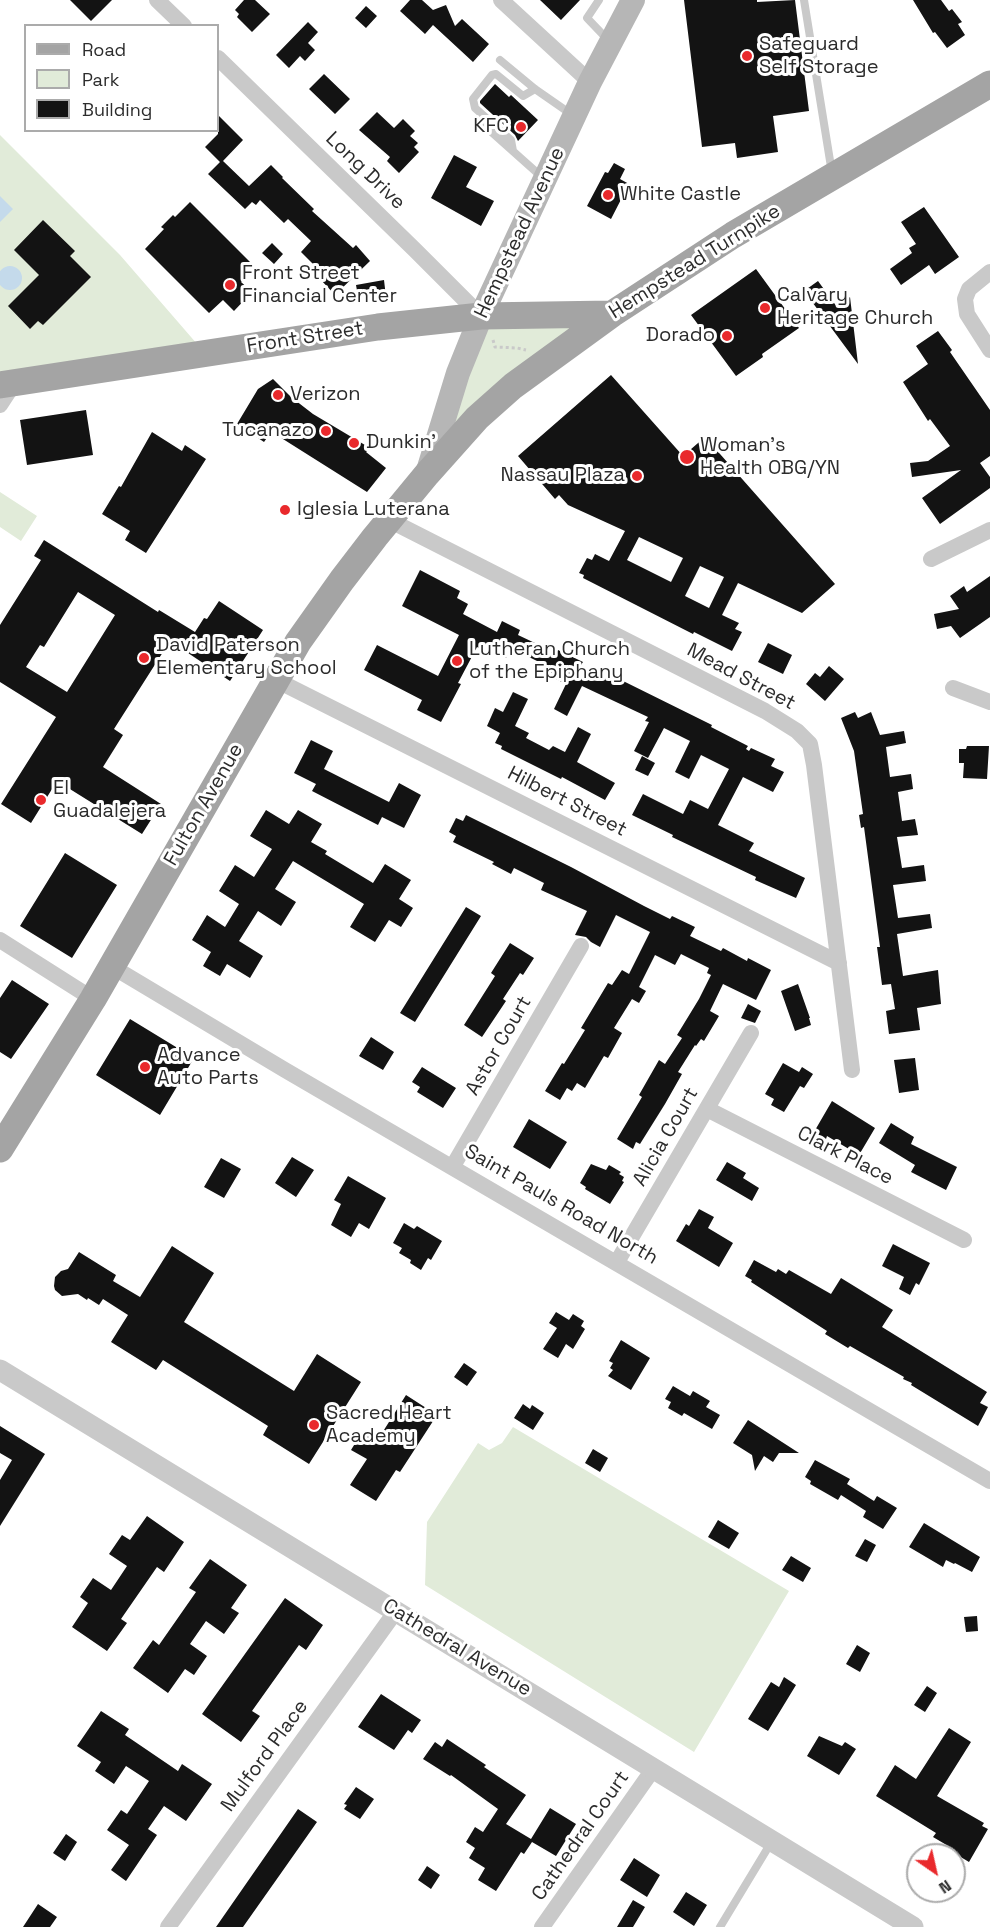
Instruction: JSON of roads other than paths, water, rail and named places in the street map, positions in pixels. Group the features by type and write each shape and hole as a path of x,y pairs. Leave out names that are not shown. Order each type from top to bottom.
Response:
{"main road":[{"name":"Hempstead Avenue","path":"427,474 458,372 487,328 544,179 590,82 633,0"},
{"name":"Hempstead Turnpike","path":"427,474 477,418 513,386 612,314 734,235 990,84"},
{"name":"Front Street","path":"7,383 378,327 487,328 612,314"},
{"name":"Fulton Avenue","path":"0,1149 93,999 276,680 317,615 427,474"}],"street":[{"path":"157,0 182,24"},
{"path":"501,0 590,82"},
{"name":"Long Drive","path":"219,59 415,250 487,328"},
{"path":"990,272 969,289 964,299 967,314 990,350"},
{"path":"0,405 7,383"},
{"name":"Mead Street","path":"389,520 765,711 797,732 810,744 852,1070"},
{"path":"931,559 990,530"},
{"name":"Hilbert Street","path":"276,680 839,963"},
{"path":"953,688 990,702"},
{"path":"0,940 93,999"},
{"name":"Astor Court","path":"453,1166 581,946"},
{"name":"Saint Pauls Road North","path":"111,966 990,1481"},
{"name":"Alicia Court","path":"617,1262 751,1033"},
{"name":"Clark Place","path":"706,1109 964,1240"},
{"name":"Cathedral Avenue","path":"0,1370 913,1927"},
{"name":"Mulford Place","path":"168,1927 396,1611"},
{"name":"Cathedral Court","path":"542,1927 654,1768"}],"lane":[{"path":"599,0 587,18 611,42"},
{"path":"804,0 832,177"},
{"path":"500,60 535,89 574,116"},
{"path":"513,152 511,140 475,108 473,99 492,75 496,74 523,96 535,89"},
{"path":"478,120 544,179"},
{"path":"720,1927 772,1840"}],"water":[{"path":"0,196 13,209 0,222"},
{"path":"15,267 21,273 19,287 10,290 1,287 -1,273 1,269"}],"place":[{"name":"Safeguard Self Storage","path":"747,56"},
{"name":"KFC","path":"521,127"},
{"name":"White Castle","path":"608,195"},
{"name":"Front Street Financial Center","path":"230,285"},
{"name":"Calvary Heritage Church","path":"765,308"},
{"name":"Dorado","path":"727,336"},
{"name":"Verizon","path":"278,395"},
{"name":"Tucanazo","path":"326,431"},
{"name":"Dunkin'","path":"354,443"},
{"name":"Woman’s Health OBG/YN","path":"687,457"},
{"name":"Nassau Plaza","path":"637,476"},
{"name":"Iglesia Luterana","path":"285,510"},
{"name":"David Paterson Elementary School","path":"144,658"},
{"name":"Lutheran Church of the Epiphany","path":"457,661"},
{"name":"El Guadalejera","path":"41,800"},
{"name":"Advance Auto Parts","path":"145,1067"},
{"name":"Sacred Heart Academy","path":"314,1425"}]}
